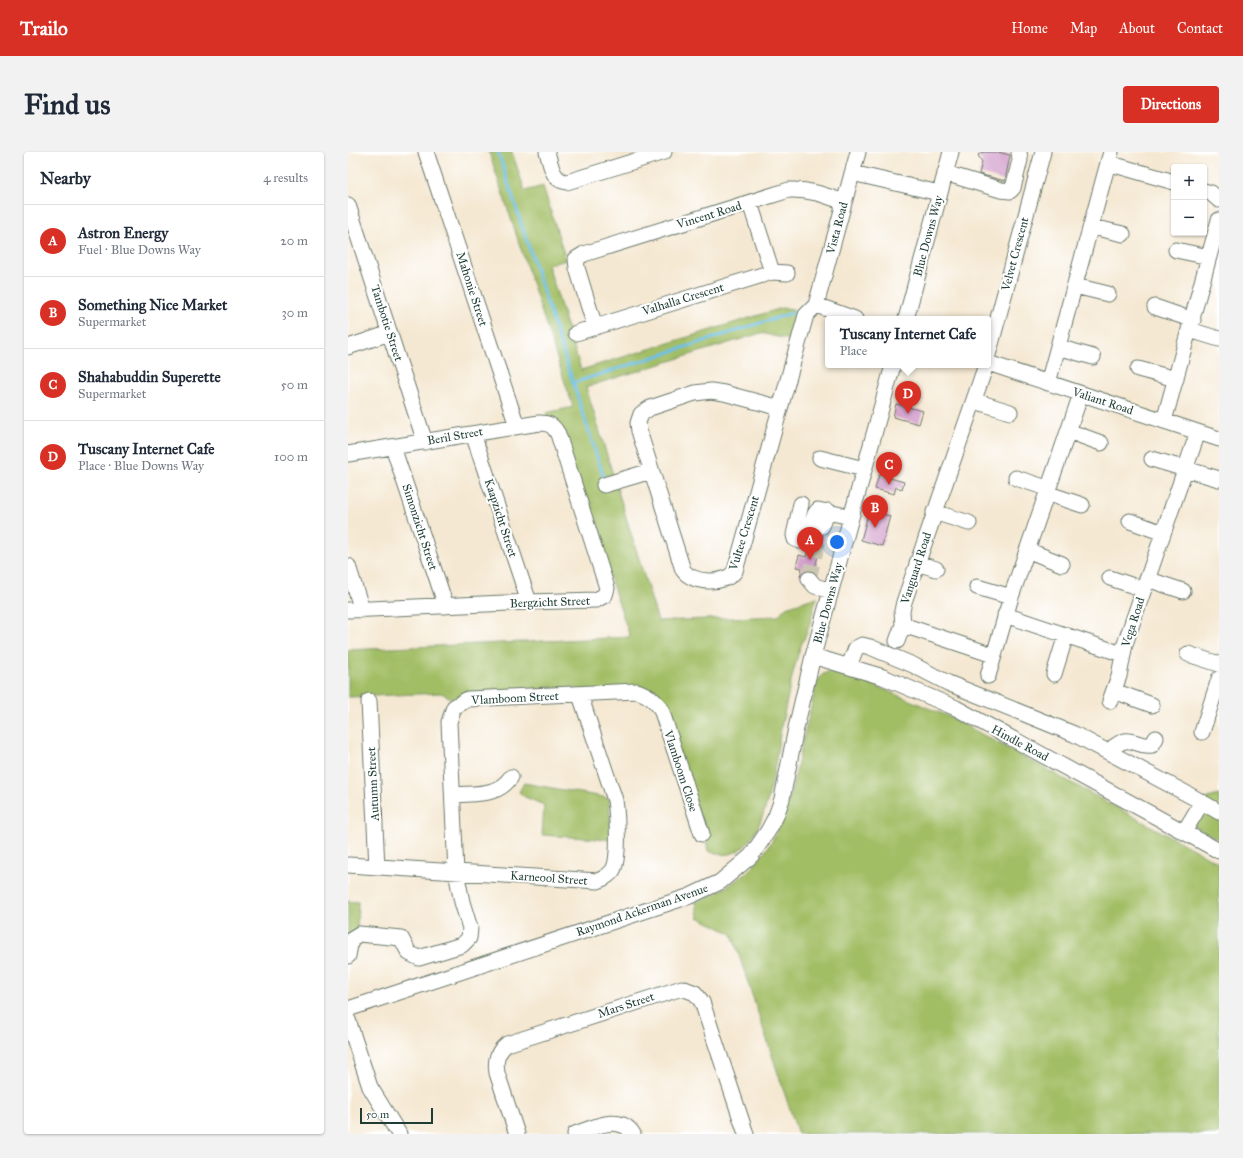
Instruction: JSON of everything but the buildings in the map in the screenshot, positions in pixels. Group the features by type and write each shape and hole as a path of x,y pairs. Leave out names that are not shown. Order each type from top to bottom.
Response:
{"street":[{"name":"Mahonie Street","path":"426,152 517,426"},
{"path":"547,152 556,177 561,181 567,182 664,152"},
{"name":"Vista Road","path":"816,305 858,152"},
{"name":"Blue Downs Way","path":"907,316 950,152"},
{"path":"945,173 1001,190 1010,191 1013,188 1020,160 1019,152"},
{"name":"Velvet Crescent","path":"991,344 1043,152"},
{"path":"1048,383 1110,158 1171,181"},
{"path":"852,173 940,193"},
{"name":"Vincent Road","path":"595,327 577,268 576,259 584,254 789,190 815,191 844,202"},
{"path":"1207,192 1211,193 1219,200"},
{"path":"750,203 772,272"},
{"name":"Tambotie Street","path":"348,205 425,442"},
{"path":"1164,421 1219,220"},
{"path":"1092,227 1123,234"},
{"path":"1176,250 1209,257"},
{"name":"Valhalla Crescent","path":"576,332 772,272 787,273"},
{"path":"1075,286 1108,294"},
{"path":"816,305 847,316"},
{"name":"Vultee Crescent","path":"780,408 711,391 695,393 650,408 642,414 638,423 650,471 686,574 700,581 728,578 733,574 736,568 806,315 816,305"},
{"path":"1155,307 1219,339"},
{"path":"348,347 390,333"},
{"path":"1058,347 1093,357"},
{"name":"Valiant Road","path":"991,365 1219,439"},
{"name":"Blue Downs Way","path":"813,656 892,368"},
{"name":"Vanguard Road","path":"897,641 903,625 903,605 934,512 986,368"},
{"path":"1138,369 1176,379"},
{"path":"988,676 1005,615 1026,550 1081,394"},
{"path":"975,401 1010,412"},
{"name":"Beril Street","path":"348,454 517,426 548,423 554,426 558,434"},
{"path":"1068,431 1101,443"},
{"name":"Vega Road","path":"1152,705 1112,696 1122,667 1122,654 1198,432"},
{"name":"Kaapzicht Street","path":"473,434 528,602"},
{"name":"Bergzicht Street","path":"355,610 596,600 606,595 606,581 558,434"},
{"name":"Simonzicht Street","path":"394,447 446,606"},
{"path":"820,458 864,469"},
{"path":"1152,459 1219,479"},
{"path":"604,485 650,471"},
{"path":"1016,478 1082,505"},
{"path":"801,504 794,535 795,539 798,540 806,539 816,512 821,510 828,511 851,517"},
{"path":"822,526 828,511"},
{"path":"934,512 969,524"},
{"path":"1130,521 1163,533"},
{"path":"1026,550 1062,564"},
{"path":"917,563 936,569"},
{"path":"348,566 355,610"},
{"name":"Vega Road","path":"1110,578 1183,591"},
{"path":"809,579 816,586 831,591"},
{"path":"976,587 1011,597"},
{"name":"Vega Road","path":"1005,615 1122,654"},
{"path":"903,625 993,655"},
{"path":"1054,674 1066,635"},
{"path":"848,666 856,648 866,645 913,665 948,683 1074,734 1219,812"},
{"path":"1188,654 1219,664"},
{"name":"Hindle Road","path":"813,656 883,677 956,708 1219,851"},
{"name":"Raymond Ackerman Avenue","path":"348,1009 690,896 725,878 751,856 776,816 782,799 796,728 813,656"},
{"path":"1202,732 1219,680"},
{"name":"Vlamboom Street","path":"348,956 351,939 359,934 401,938 410,953 419,958 466,942 469,938 470,928 462,902 456,872 449,722 454,707 468,699 580,695 637,691 648,695 655,700 661,708"},
{"name":"Karneool Street","path":"348,865 598,881 609,875 616,861 617,827 615,800 580,695"},
{"name":"Autumn Street","path":"369,700 377,867"},
{"name":"Vlamboom Close","path":"661,708 702,834"},
{"path":"1109,752 1124,741 1134,741 1148,745 1154,743 1156,738"},
{"path":"453,795 498,790 506,785 511,777"},
{"path":"1184,832 1202,802"},
{"name":"Mars Street","path":"517,1134 497,1073 497,1056 501,1049 508,1044 682,988 695,993 702,1002 746,1134"},
{"path":"348,1020 370,1087 399,1134"},
{"path":"575,1134 613,1122 624,1125 633,1134"}],"green space":[{"path":"489,152 512,152 525,191 543,186 566,260 548,265 581,370 782,308 802,312 794,341 761,333 586,387 658,621 778,616 786,607 817,597 809,626 793,671 766,806 757,829 745,846 729,854 708,851 705,832 657,697 455,700 441,693 348,697 348,650 630,637 559,427 547,417 546,413 573,407"},
{"path":"832,670 842,672 950,717 1219,863 1219,1134 798,1134 732,934 698,917 696,902 721,890 742,876 758,861 770,844 780,825 788,803 816,683 823,674"},
{"path":"524,783 609,798 612,840 542,835 544,805 525,797 519,792"},
{"path":"1219,795 1219,840 1194,826 1208,798"},
{"path":"348,901 358,902 357,931 348,937"}],"waterway":[{"path":"498,152 604,478"},
{"path":"573,383 792,313"}],"tunnel":[{"path":"809,579 822,526"}],"place":[{"name":"Tuscany Internet Cafe","path":"908,414"},
{"name":"Shahabuddin Superette","path":"889,485"},
{"name":"Something Nice Market","path":"875,528"},
{"name":"Astron Energy","path":"810,560"}]}
